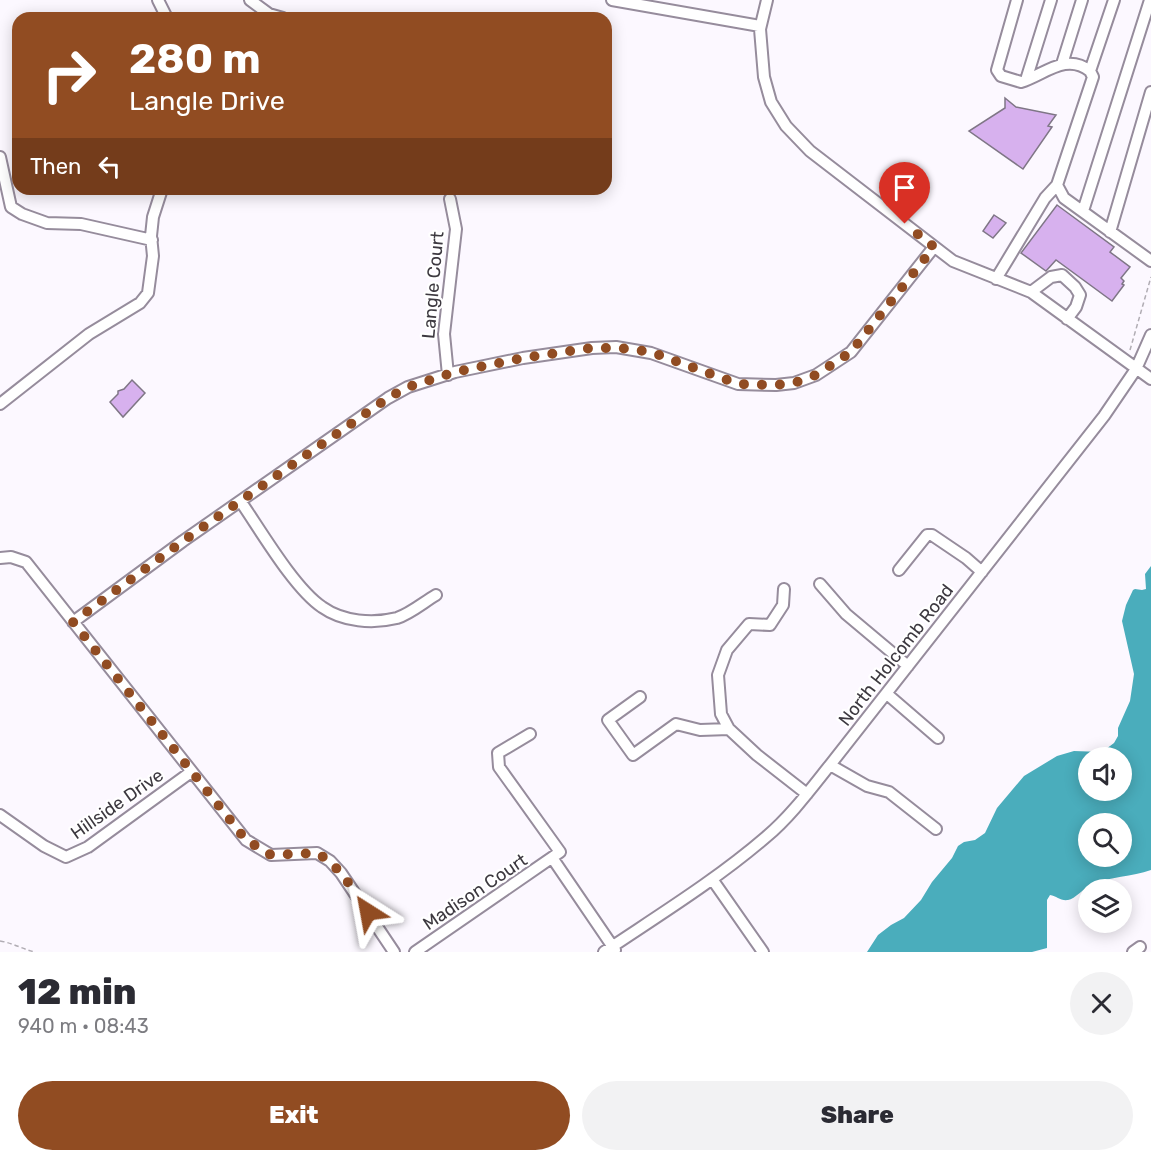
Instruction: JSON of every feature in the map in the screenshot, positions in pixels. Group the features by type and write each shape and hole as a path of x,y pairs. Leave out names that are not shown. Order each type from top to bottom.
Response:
{"street":[{"path":"250,0 263,12"},
{"path":"612,0 760,26"},
{"path":"767,0 760,26 764,77 771,102 786,126 810,151 952,261 1031,292 1151,379"},
{"path":"996,279 1045,198 1057,185 1093,77 1090,71 1069,63 1021,82 1000,76 997,70 1017,0"},
{"path":"1026,80 1051,0"},
{"path":"1062,64 1082,0"},
{"path":"1090,71 1114,0"},
{"path":"1083,212 1150,0"},
{"path":"1110,232 1151,92"},
{"path":"0,157 11,207 22,214 47,223 81,224 152,240"},
{"path":"1057,185 1064,198 1151,261"},
{"path":"0,405 89,334 140,303 148,293 151,281 153,217 160,195"},
{"name":"Langle Court","path":"447,375 444,334 456,229 450,199"},
{"path":"73,622 174,548 388,398 408,387 447,375 523,358 591,348 616,347 651,352 738,384 794,383 816,375 851,352 934,247"},
{"path":"1031,292 1052,277 1062,275 1080,295 1076,307 1067,319"},
{"name":"North Holcomb Road","path":"611,950 712,879 767,836 807,794 1104,416 1137,369 1151,334"},
{"path":"241,502 303,590 332,614 374,622 399,618 436,595"},
{"path":"899,570 927,535 932,535 982,572"},
{"path":"0,558 11,557 26,562 246,840 271,855 317,853 330,861 341,873 394,952"},
{"path":"820,584 846,614 908,666"},
{"path":"784,589 783,605 770,625 749,624 727,650 718,675 721,714 729,729 757,755 807,794"},
{"path":"887,694 938,738"},
{"path":"640,697 608,720 633,755 676,724 700,730 729,729"},
{"path":"530,734 498,753 499,767 560,852 553,859 611,950"},
{"path":"830,765 867,786 889,792 936,828"},
{"name":"Hillside Drive","path":"0,815 44,846 66,856 88,847 191,771"},
{"name":"Madison Court","path":"415,952 553,859"},
{"path":"712,879 763,952"}],"path":[{"path":"1133,345 1151,277"},
{"path":"0,941 35,952"}],"water":[{"path":"1151,566 1151,870 1109,879 1078,879 1078,895 1068,900 1050,895 1047,900 1047,948 1032,952 867,952 878,935 904,918 921,900 932,882 952,858 958,846 975,840 985,833 997,808 1024,776 1057,756 1078,751 1078,801 1132,801 1132,747 1109,747 1118,736 1118,728 1130,701 1134,674 1122,621 1133,590 1146,589 1145,574"}],"building":[{"path":"1005,98 1016,107 1056,115 1048,126 1052,127 1023,169 969,131 1005,108"},
{"path":"1057,205 1114,247 1110,252 1130,267 1121,278 1124,285 1112,301 1056,260 1046,271 1021,253"},
{"path":"994,215 1006,223 993,238 983,231"},
{"path":"132,380 145,393 123,417 110,402 118,391 124,389"}],"route":[{"path":"368,912 341,873 321,855 317,853 271,855 246,840 73,622 183,541 388,398 408,387 455,372 523,358 591,348 616,347 651,352 738,384 794,383 816,375 851,352 934,247 905,224"}]}
